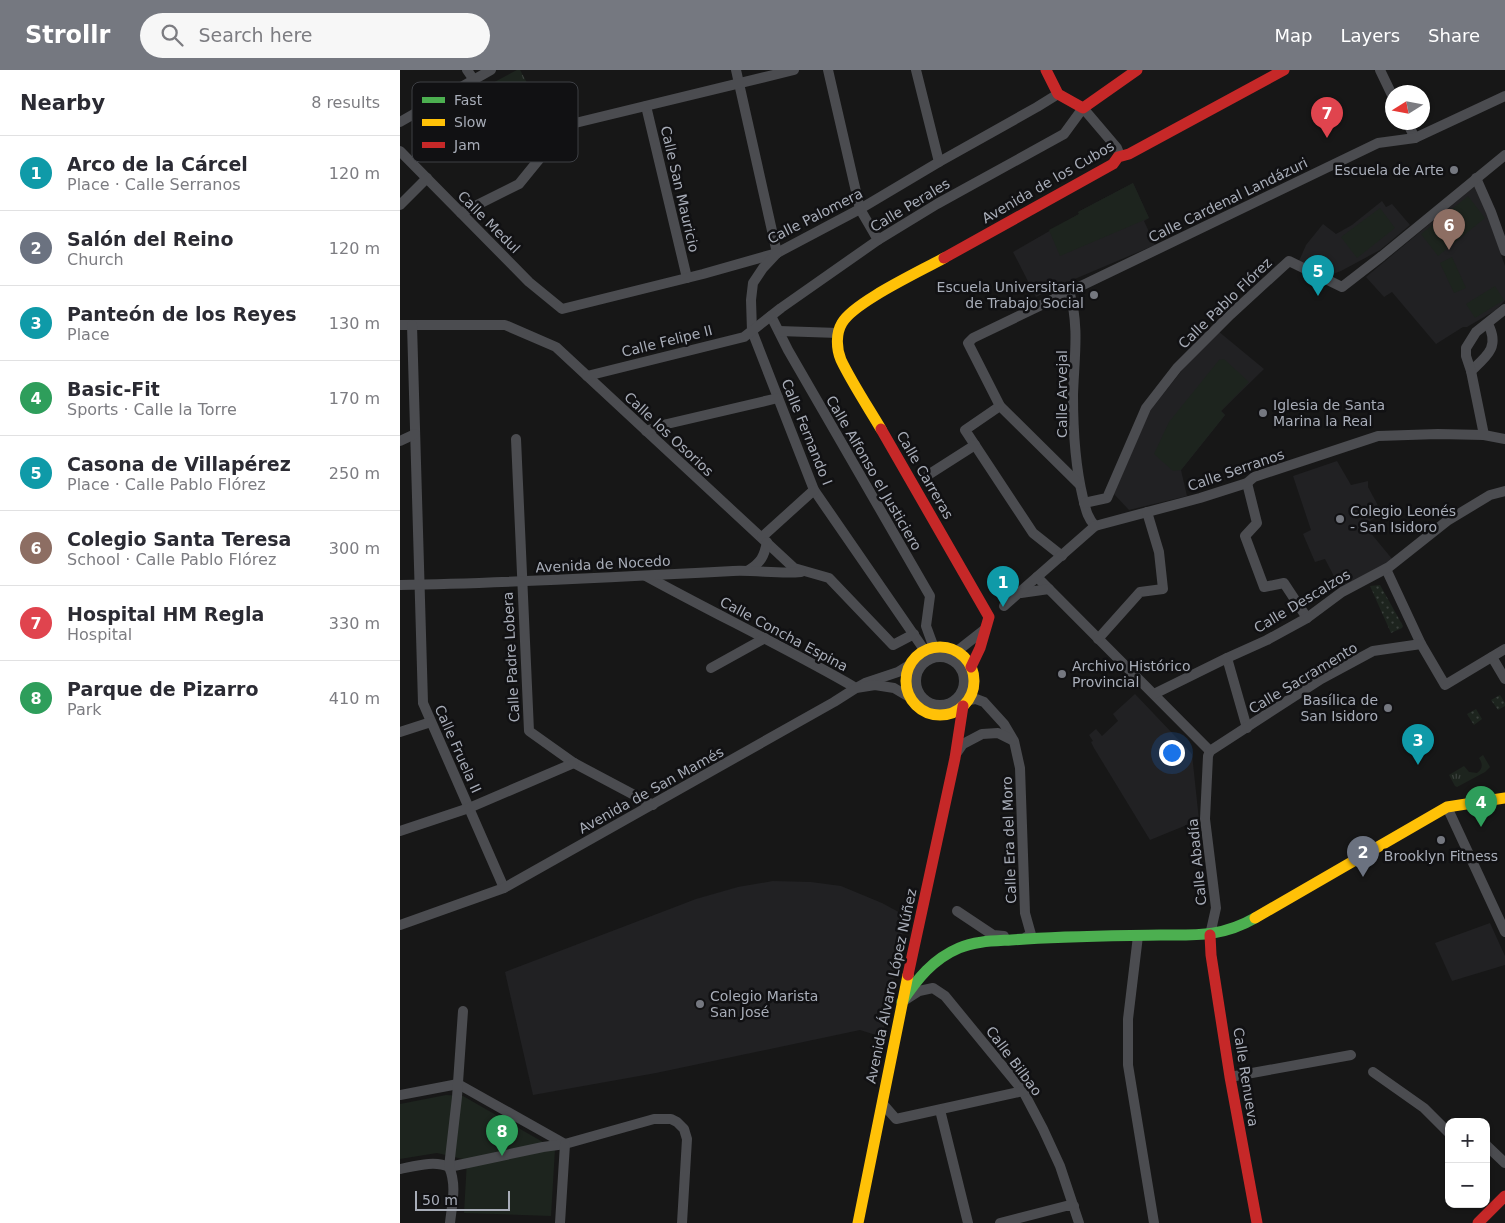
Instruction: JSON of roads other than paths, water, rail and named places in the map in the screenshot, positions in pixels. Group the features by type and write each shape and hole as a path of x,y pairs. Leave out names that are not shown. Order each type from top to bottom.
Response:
{"street":[{"path":"468,70 474,80"},
{"path":"470,82 491,70"},
{"path":"736,70 777,253"},
{"path":"578,122 794,70"},
{"path":"828,70 860,210 878,240"},
{"path":"916,70 939,162"},
{"path":"1046,70 1051,84 1058,94 1083,108 1117,148 1118,157"},
{"path":"1083,108 1137,70"},
{"name":"Avenida de los Cubos","path":"838,334 843,321 860,304 1113,164 1118,157 1129,154 1284,70"},
{"path":"1380,70 1387,85"},
{"name":"Calle Palomera","path":"562,309 687,278 777,253 860,210 1058,94"},
{"name":"Calle Cardenal Landázuri","path":"1000,406 968,343 973,338 1378,143 1415,138 1505,96"},
{"name":"Calle San Mauricio","path":"646,106 687,278"},
{"name":"Calle Perales","path":"752,331 795,297 878,240 937,204 1064,134 1083,108"},
{"path":"400,122 412,115"},
{"path":"1411,130 1415,138"},
{"name":"Calle Medul","path":"400,151 529,282 562,309"},
{"name":"Calle Pablo Flórez","path":"1084,500 1107,498 1146,408 1184,362 1230,315 1289,261 1342,287 1505,155"},
{"path":"462,213 519,184 537,162"},
{"path":"400,206 427,178"},
{"path":"1476,178 1505,251"},
{"name":"Calle Fernando I","path":"777,253 763,268 753,283 750,300 752,331 814,490 914,634 929,649"},
{"path":"748,262 763,268"},
{"name":"Calle Arvejal","path":"1070,291 1074,308 1076,334 1074,420 1079,484 1088,518 1095,526"},
{"path":"1484,435 1472,371 1466,356 1466,348 1476,332 1505,309"},
{"name":"Calle Alfonso el Justiciero","path":"772,316 788,350 930,596 926,626 929,649"},
{"path":"1472,371 1489,354 1494,342 1493,332 1488,324"},
{"path":"400,325 412,325"},
{"name":"Calle los Osorios","path":"412,325 505,325 552,345 794,568 829,578 893,645 914,634"},
{"name":"Calle Fruela II","path":"412,325 423,703 504,888"},
{"name":"Calle Felipe II","path":"587,376 744,337 752,331"},
{"path":"779,331 838,334"},
{"name":"Calle Carreras","path":"838,334 838,349 844,364 989,617"},
{"path":"646,431 667,424 778,398"},
{"path":"1062,556 1033,533 965,430 1000,406 1079,484"},
{"path":"400,441 415,434"},
{"name":"Calle Serranos","path":"989,617 1020,593 1095,526 1200,498 1247,483 1254,477 1378,436 1484,435 1505,439"},
{"name":"Calle Padre Lobera","path":"516,439 529,731 574,763"},
{"path":"928,475 975,445"},
{"path":"1247,483 1257,523 1245,536 1264,587 1284,583 1307,618"},
{"path":"748,570 759,564 765,551 764,540 814,490"},
{"name":"Calle Descalzos","path":"1150,691 1267,640 1307,618 1342,592 1386,569 1446,521 1490,495 1505,491"},
{"path":"1098,639 1140,592 1163,588 1159,552 1147,512"},
{"path":"1386,569 1422,644 1445,685 1505,649"},
{"name":"Avenida de Nocedo","path":"400,585 646,576 748,570 790,573 810,572"},
{"name":"Calle Concha Espina","path":"646,576 856,688 864,683 898,672 911,664"},
{"path":"1037,578 1150,691 1209,754"},
{"path":"1020,593 1049,589"},
{"path":"971,667 980,648 989,617"},
{"path":"956,652 984,630"},
{"path":"711,668 765,638"},
{"name":"Calle Sacramento","path":"1209,754 1322,680 1373,651 1422,644"},
{"path":"962,702 957,711 940,715 924,710 911,698 906,681 908,672 911,664 929,649 951,649 964,656 971,667"},
{"path":"943,656 950,658 960,666 964,672 964,686 958,697 962,702 933,704 927,701 918,691 916,676 923,663 929,659 943,656"},
{"path":"1492,657 1505,679"},
{"path":"1227,658 1247,728"},
{"name":"Avenida Álvaro López Núñez","path":"858,1223 902,1002 956,755 962,702 973,691 974,680 971,667"},
{"name":"Avenida de San Mamés","path":"400,926 504,888 856,688 884,686 894,688 911,698"},
{"name":"Calle Era del Moro","path":"962,702 976,699 984,702 1004,724 1014,741 1020,768 1025,913 1032,938"},
{"name":"Avenida Álvaro López Núñez","path":"940,715 949,723 953,731 956,755"},
{"path":"400,732 431,722"},
{"path":"956,755 964,744 982,734 998,733 1014,741"},
{"name":"Calle Abadía","path":"1209,754 1205,819 1216,908 1210,936"},
{"path":"400,831 469,808 574,763 653,805"},
{"path":"902,1002 919,977 936,960 973,942 1056,936 1210,936 1240,927 1447,807 1505,798"},
{"path":"1447,807 1505,932"},
{"path":"957,911 993,935 1032,938"},
{"path":"1138,936 1128,1019 1128,1065 1154,1223"},
{"name":"Calle Renueva","path":"1210,936 1211,955 1230,1077 1257,1223"},
{"name":"Calle Bilbao","path":"902,1002 919,991 933,988 945,996 1023,1091 1044,1129 1060,1166 1079,1223"},
{"path":"450,1223 454,1185 449,1167 458,1084 462,1010"},
{"path":"1230,1077 1351,1055"},
{"path":"1373,1072 1424,1108 1445,1129"},
{"path":"400,1095 458,1084 566,1144"},
{"path":"882,1103 896,1119 1023,1091"},
{"path":"940,1110 968,1223"},
{"path":"400,1168 436,1164 443,1164 449,1167 566,1144 654,1119 671,1119 684,1129 687,1139 682,1223"},
{"path":"560,1223 566,1144"},
{"path":"1490,1149 1505,1164"},
{"path":"1478,1223 1505,1196"},
{"path":"1000,1223 1066,1206 1074,1206"}],"place":[{"name":"Hospital HM Regla","path":"1327,138"},
{"name":"Escuela de Arte","path":"1454,170"},
{"name":"Colegio Santa Teresa","path":"1449,250"},
{"name":"Escuela Universitaria de Trabajo Social","path":"1094,295"},
{"name":"Casona de Villapérez","path":"1318,296"},
{"name":"Iglesia de Santa Marina la Real","path":"1263,413"},
{"name":"Colegio Leonés - San Isidoro","path":"1340,519"},
{"name":"Arco de la Cárcel","path":"1003,607"},
{"name":"Archivo Histórico Provincial","path":"1062,674"},
{"name":"Basílica de San Isidoro","path":"1388,708"},
{"name":"Panteón de los Reyes","path":"1418,765"},
{"name":"Basic-Fit","path":"1481,827"},
{"name":"Brooklyn Fitness","path":"1441,840"},
{"name":"Salón del Reino","path":"1363,877"},
{"name":"Colegio Marista San José","path":"700,1004"},
{"name":"Parque de Pizarro","path":"502,1156"}]}
